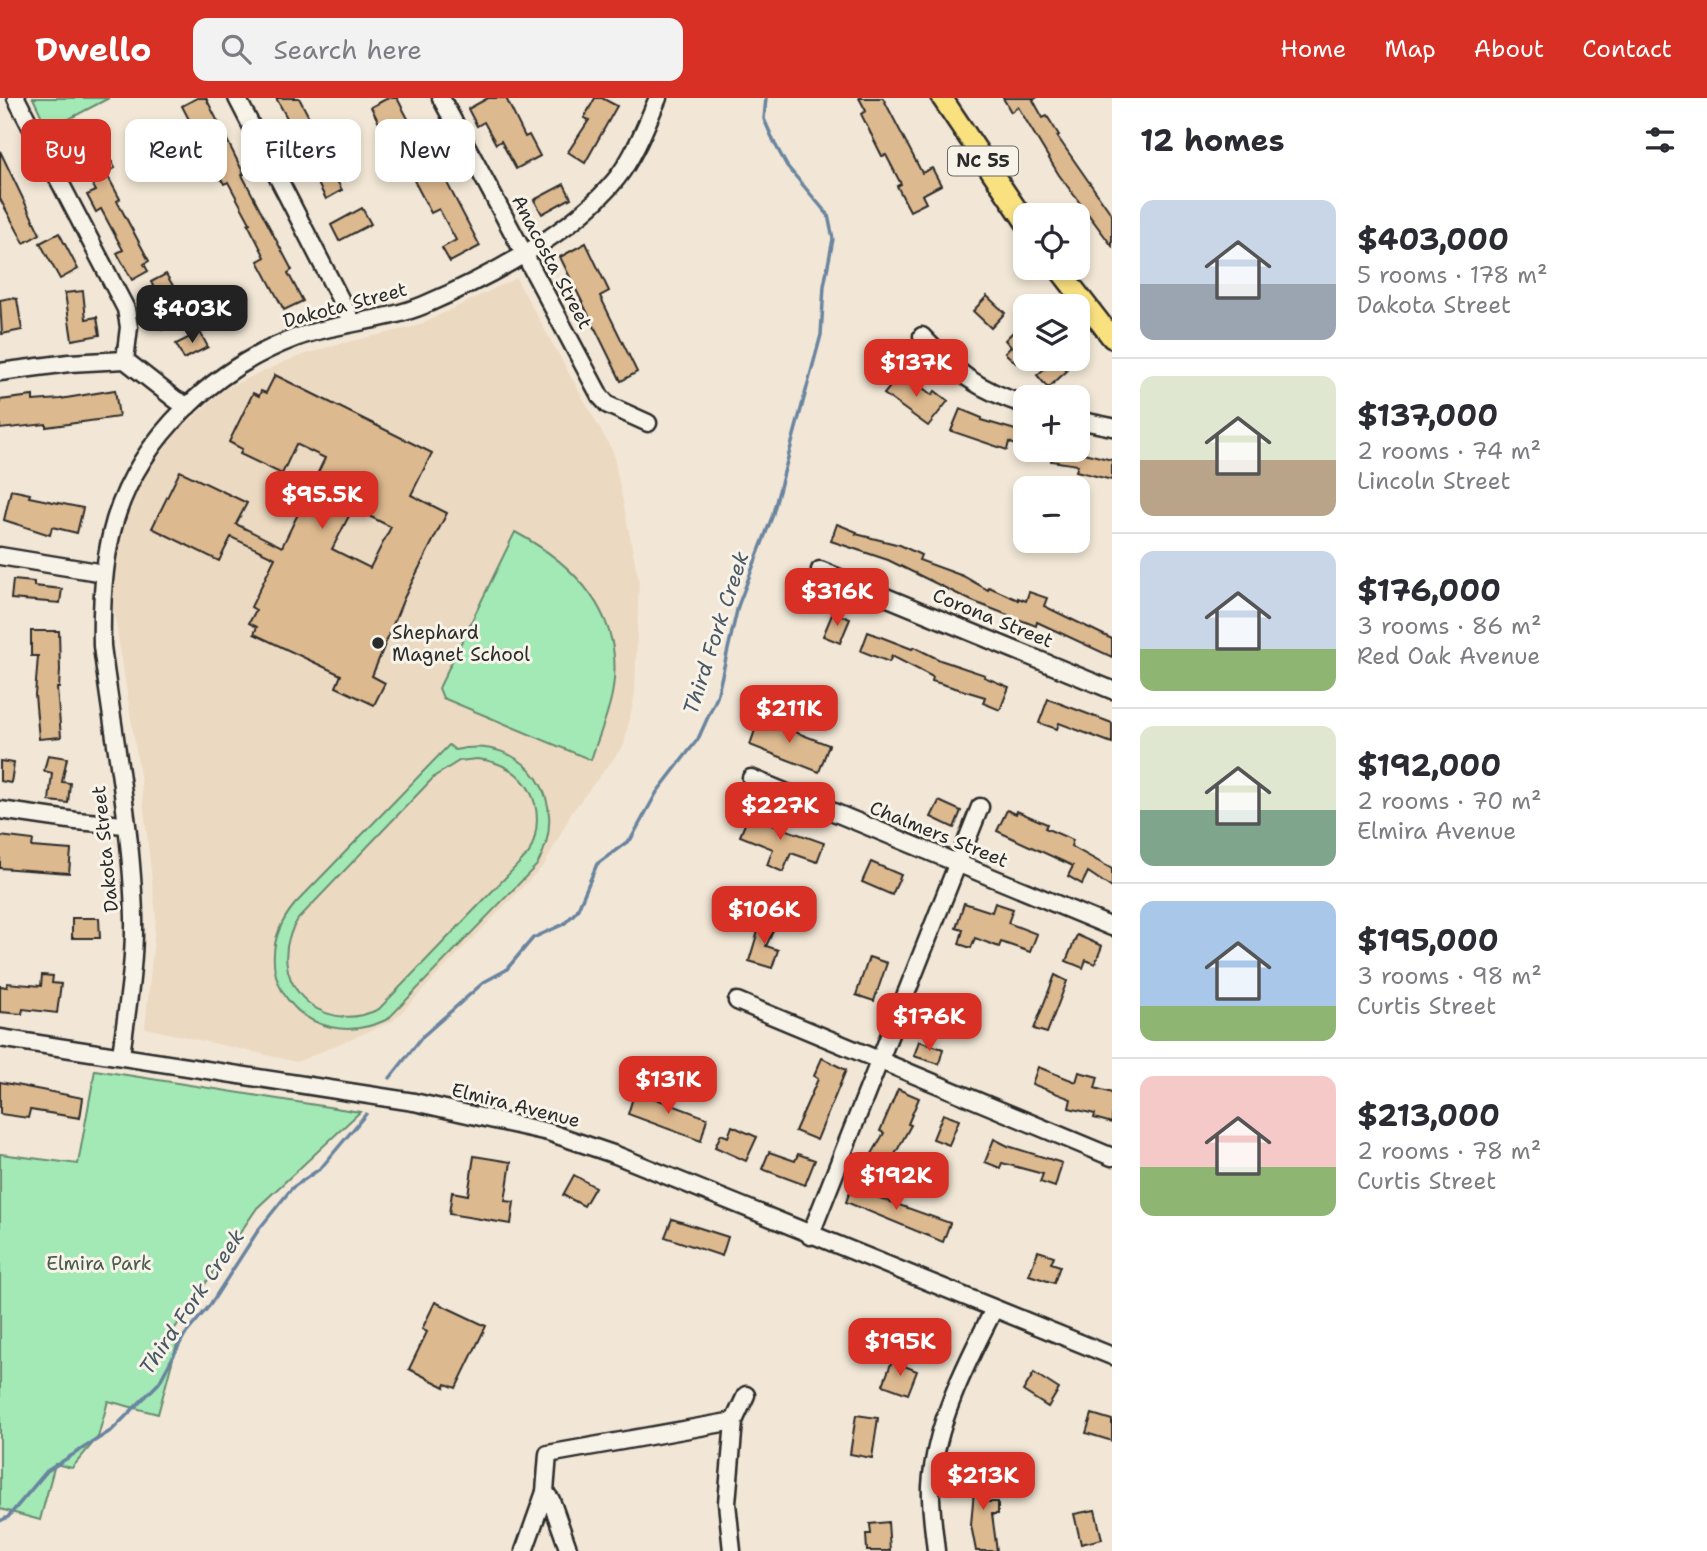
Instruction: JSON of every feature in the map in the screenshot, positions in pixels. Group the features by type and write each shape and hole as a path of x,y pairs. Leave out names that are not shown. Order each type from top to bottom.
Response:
{"main road":[{"name":"NC 55","path":"942,98 1013,204"},
{"path":"1067,280 1112,338"}],"street":[{"path":"16,98 126,309 129,336 125,360"},
{"path":"237,98 352,322"},
{"name":"Anacosta Street","path":"441,98 600,396 608,405 648,423"},
{"name":"Dakota Street","path":"121,1055 129,998 134,916 102,646 104,573 115,521 126,492 156,442 188,406 224,374 263,351 296,337 422,306 523,254 580,216 618,177 658,98"},
{"path":"922,336 980,388 1013,400"},
{"path":"0,372 69,363 125,360 176,400 188,406"},
{"path":"1090,422 1112,427"},
{"path":"0,556 104,573"},
{"name":"Corona Street","path":"820,570 1112,690"},
{"name":"Chalmers Street","path":"751,778 1112,927"},
{"path":"810,1236 981,807"},
{"path":"0,810 125,825"},
{"path":"737,1001 1112,1157"},
{"name":"Elmira Avenue","path":"0,1038 414,1102 548,1132 616,1155 810,1236 1112,1356"},
{"path":"936,1551 931,1487 938,1448 960,1377 994,1309"},
{"path":"732,1551 727,1503 734,1421 746,1395"},
{"path":"524,1551 542,1499 548,1454 734,1421"},
{"path":"542,1499 551,1500 569,1551"}],"shaded area":[{"name":"Shephard Magnet School","path":"516,278 613,452 639,581 635,694 624,745 572,812 545,864 393,1021 297,1062 145,1028 156,917 141,782 111,593 121,530 144,476 177,432 224,389 291,359 335,345 417,326"}],"green space":[{"path":"33,98 109,98 69,119 43,119"},
{"path":"515,532 537,545 575,576 603,615 611,637 613,688 607,715 591,760 443,698 439,688"},
{"path":"449,745 455,750 481,748 504,752 522,763 536,778 546,797 549,818 547,841 537,865 388,1019 359,1028 332,1027 308,1018 290,1002 278,981 274,957 279,930 295,904","holes":["477,759 510,769 530,791 537,820 529,853 379,1009 356,1016 335,1016 317,1009 302,997 291,980 286,961 288,940 298,919 435,776 459,761"]},
{"name":"Elmira Park","path":"95,1070 360,1112 257,1208 169,1337 178,1340 158,1414 108,1401 98,1437 72,1468 55,1464 40,1520 0,1509 0,1154 78,1164"}],"building":[{"path":"197,98 206,98 216,119 189,119 182,106"},
{"path":"276,98 299,98 310,119 288,119"},
{"path":"388,98 397,98 408,119 377,119 371,107"},
{"path":"488,98 506,98 525,137 529,135 540,156 516,169 501,141 496,144 484,122 477,126 468,109"},
{"path":"595,98 602,98 617,106 585,163 568,152 589,120 584,118"},
{"path":"859,98 883,98 922,173 932,168 941,185 922,195 926,203 910,211 897,186 901,184 886,155 882,156 861,114 866,111"},
{"path":"1003,98 1036,98 1033,100 1043,118 1047,116 1059,135 1057,136 1112,215 1112,246 1090,217 1090,203 1080,203 1059,175 1018,107 1011,112"},
{"path":"227,140 241,168 241,182 246,182 292,270 288,273 303,301 284,310 258,261 265,257 248,224 250,223 228,182 224,184 223,182 227,182"},
{"path":"0,151 40,234 24,243 0,199"},
{"path":"91,182 111,182 120,199 117,201 149,261 144,264 148,271 132,280 117,253 123,250 101,209 96,212 87,195 96,191"},
{"path":"317,182 338,182 342,190 326,199"},
{"path":"415,182 447,182 480,246 450,262 442,248 456,240 439,209 431,213"},
{"path":"564,184 571,198 542,214 534,200"},
{"path":"362,208 371,224 339,241 331,225"},
{"path":"59,233 78,269 60,279 40,243"},
{"path":"586,243 609,291 600,296 637,372 621,381 560,257"},
{"path":"166,274 175,289 170,291 185,318 162,330 154,315 165,309 151,282"},
{"path":"83,291 86,319 97,317 100,335 72,340 65,293"},
{"path":"987,296 1005,313 991,328 973,311"},
{"path":"17,299 22,330 2,334 0,300"},
{"path":"200,332 208,347 184,359 176,344"},
{"path":"1013,332 1013,360 1005,353 1011,347 1005,340"},
{"path":"1042,371 1067,371 1051,385 1045,385 1037,375"},
{"path":"902,372 932,395 935,391 948,401 928,426 884,394"},
{"path":"275,375 432,453 411,495 447,513 404,598 372,676 385,683 374,705 336,687 341,675 254,634 257,627 249,623 256,610 251,607 275,558 231,537 219,561 152,528 180,471 247,503 236,524 282,547 325,458 296,444 282,474 240,454 242,449 229,442 253,393 259,396 261,391 266,393","holes":["353,508 391,527 370,568 332,549"]},
{"path":"115,390 119,417 46,427 46,424 0,429 0,400 33,396 33,401 60,399"},
{"path":"960,409 982,418 981,420 1013,429 1013,444 1009,442 1007,450 951,431"},
{"path":"1090,454 1112,460 1112,480 1076,471 1078,465 1058,462 1090,462"},
{"path":"11,490 30,494 29,497 83,508 77,533 52,527 50,535 4,520"},
{"path":"837,524 857,532 856,534 900,545 921,555 919,560 963,576 988,590 989,587 1018,600 1026,601 1029,592 1047,598 1044,606 1112,639 1112,657 1037,622 1036,626 972,601 888,560 831,541"},
{"path":"13,580 34,582 34,586 62,589 60,603 11,599"},
{"path":"833,612 850,619 840,643 823,636"},
{"path":"31,631 59,631 60,670 57,688 61,737 39,739 35,695 38,656 31,656"},
{"path":"868,632 912,649 914,647 1009,687 1000,710 983,703 985,697 932,681 933,677 892,656 889,662 861,651"},
{"path":"1048,699 1112,723 1112,743 1059,723 1057,729 1039,723"},
{"path":"759,718 829,745 819,772 750,745"},
{"path":"48,755 67,758 62,782 70,783 68,803 49,801 52,773 44,771"},
{"path":"0,761 14,763 11,783 0,781"},
{"path":"939,801 961,811 954,828 931,817"},
{"path":"1007,810 1016,814 1017,811 1047,824 1045,828 1073,840 1071,846 1112,869 1112,888 1088,872 1082,884 1068,876 1073,866 997,831"},
{"path":"750,812 771,821 770,824 824,843 817,862 791,853 783,872 767,865 773,849 740,836"},
{"path":"0,836 33,840 32,847 71,850 69,873 0,868"},
{"path":"871,862 901,875 892,895 862,882"},
{"path":"964,903 992,912 995,903 1013,909 1008,923 1037,934 1030,952 1001,942 999,947 975,938 971,948 959,944 963,930 956,928"},
{"path":"72,918 99,918 100,938 72,938"},
{"path":"762,918 776,925 766,946 778,950 772,968 749,961"},
{"path":"1077,935 1102,946 1095,964 1086,960 1083,968 1066,961"},
{"path":"869,957 887,963 874,1001 856,995"},
{"path":"42,975 53,976 52,983 61,984 57,1013 23,1009 22,1014 0,1012 0,986 7,987 7,983 41,986"},
{"path":"1055,975 1067,981 1047,1033 1034,1029"},
{"path":"919,1041 943,1049 939,1064 914,1056"},
{"path":"822,1058 846,1070 817,1140 795,1131 818,1079 814,1076"},
{"path":"1038,1067 1076,1082 1079,1072 1098,1077 1095,1088 1112,1093 1112,1123 1094,1118 1095,1114 1069,1108 1071,1099 1032,1084"},
{"path":"0,1082 83,1098 80,1118 30,1110 28,1118 0,1114"},
{"path":"898,1089 919,1098 908,1124 911,1125 887,1169 869,1159 884,1133 880,1131"},
{"path":"635,1091 707,1118 701,1141 628,1114"},
{"path":"943,1114 959,1120 949,1145 933,1139"},
{"path":"732,1126 757,1137 746,1161 715,1147 721,1134 728,1137"},
{"path":"994,1139 1062,1163 1055,1187 1040,1182 1043,1174 1002,1163 1000,1168 985,1162"},
{"path":"769,1152 795,1161 798,1154 815,1160 805,1185 762,1169"},
{"path":"474,1156 511,1162 505,1201 514,1202 511,1224 449,1214 452,1192 468,1195"},
{"path":"920,1157 937,1166 928,1181 912,1172"},
{"path":"574,1175 595,1187 584,1206 563,1195"},
{"path":"855,1178 872,1184 868,1194 950,1223 943,1242 846,1202"},
{"path":"672,1219 728,1237 722,1256 665,1237"},
{"path":"1038,1251 1054,1256 1051,1263 1060,1266 1054,1283 1029,1275"},
{"path":"435,1302 486,1326 456,1388 446,1384 445,1387 409,1369 427,1332 422,1329"},
{"path":"892,1361 917,1371 908,1394 883,1385"},
{"path":"1034,1373 1059,1389 1048,1407 1023,1391"},
{"path":"1092,1414 1112,1420 1112,1441 1086,1433"},
{"path":"856,1415 878,1418 872,1458 850,1454"},
{"path":"976,1466 992,1468 987,1502 998,1502 998,1514 992,1514 997,1551 976,1551 971,1525"},
{"path":"1095,1510 1102,1539 1081,1544 1074,1514"},
{"path":"888,1522 890,1551 867,1551 866,1534 871,1534 870,1524"}],"waterway":[{"name":"Third Fork Creek","path":"390,1078 423,1036 484,982 506,970 533,938 564,924 577,911 597,864 631,839 657,792 698,739 717,697 738,606 772,517 821,335 824,286 833,239 828,215 787,166 775,144 764,119 766,98"},
{"name":"Third Fork Creek","path":"0,1521 8,1517 47,1471 112,1430 159,1383 184,1336 210,1305 259,1229 292,1188 321,1168 366,1114"}],"place":[{"name":"Shephard Magnet School","path":"378,643"}]}
